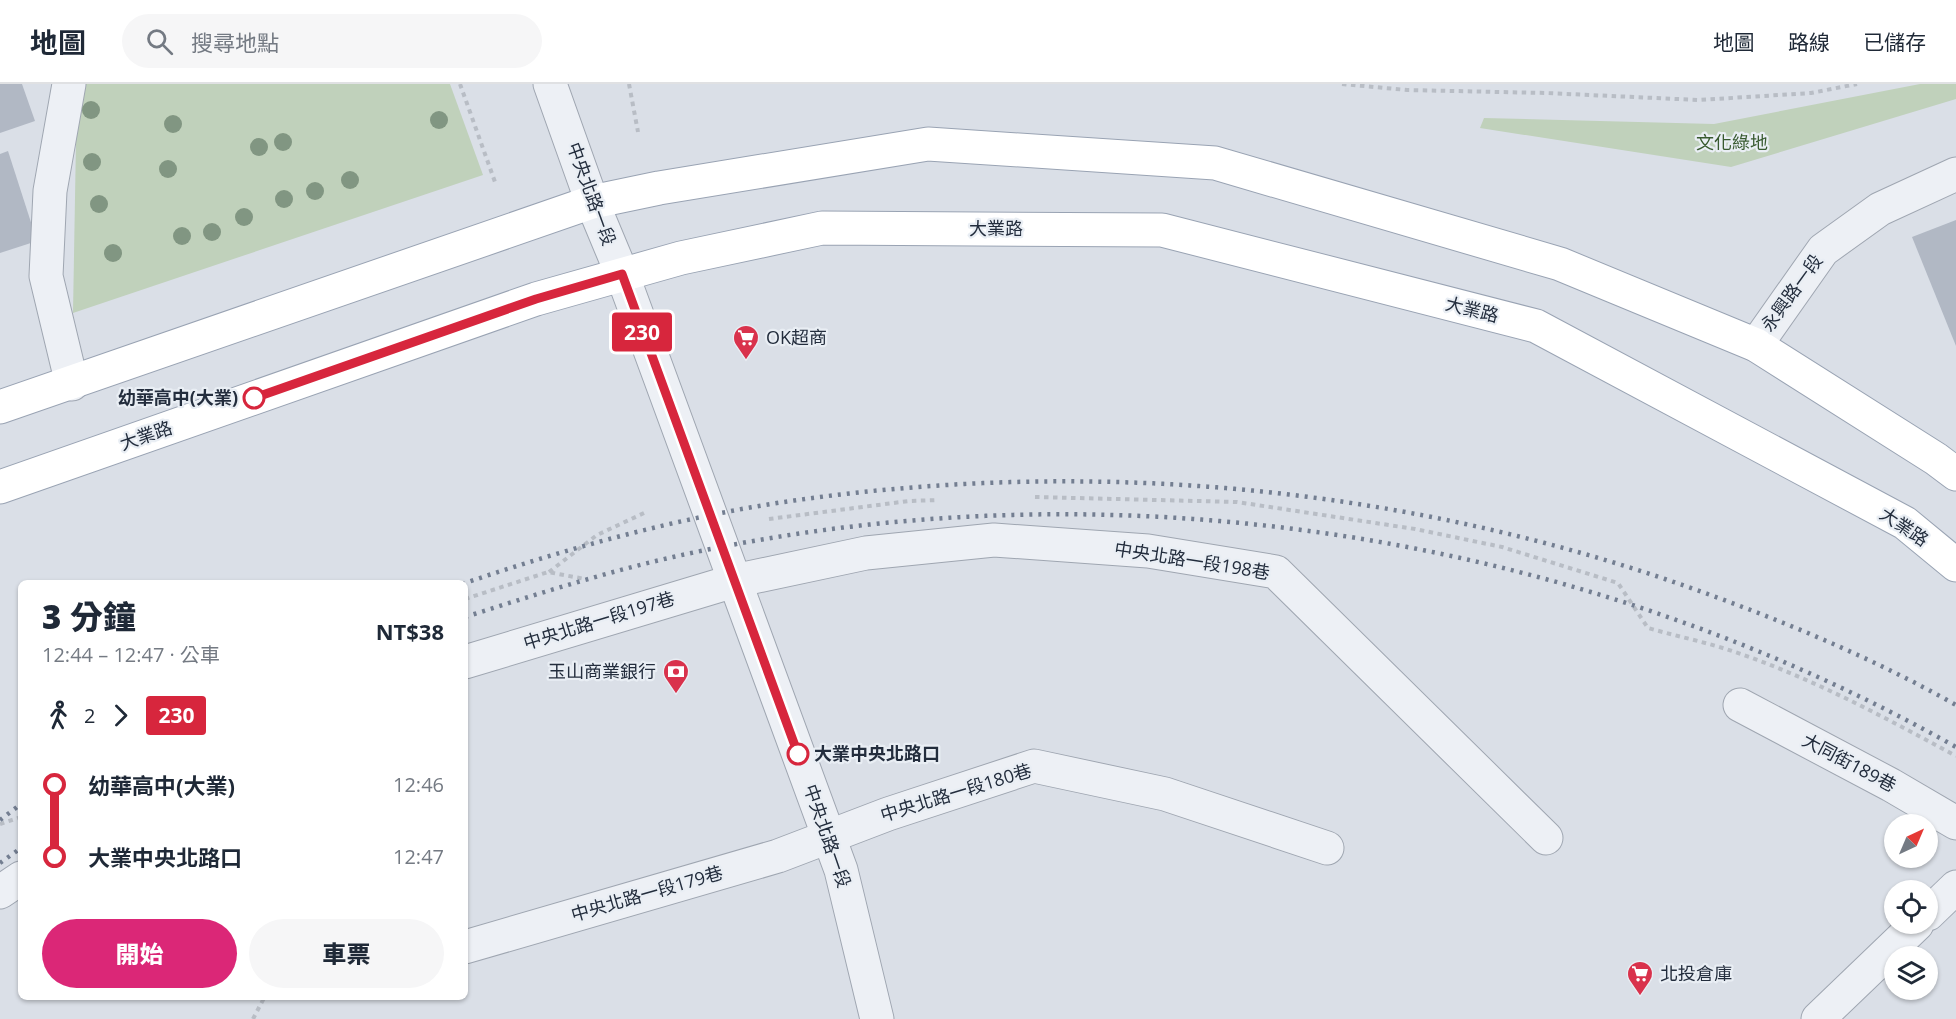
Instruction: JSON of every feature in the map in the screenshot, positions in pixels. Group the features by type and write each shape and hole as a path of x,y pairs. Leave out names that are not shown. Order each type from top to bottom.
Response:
{"main road":[{"path":"0,407 72,384 592,202 659,188 928,144 1215,163 1560,264 1756,345 1956,474"},
{"name":"大業路","path":"0,487 536,299 681,258 822,228 1161,230 1536,326 1905,523 1956,565"}],"street":[{"path":"69,84 50,191 46,276 72,384"},
{"name":"中央北路一段","path":"550,84 841,870 877,1019"},
{"name":"永興路一段","path":"1756,345 1823,250 1880,209 1956,174"},
{"name":"中央北路一段198巷","path":"734,581 866,553 994,540 1148,551 1276,572 1546,838"},
{"name":"中央北路一段197巷","path":"468,661 734,581"},
{"name":"大同街189巷","path":"1740,705 1891,785 1956,823"},
{"name":"中央北路一段180巷","path":"828,836 1034,766 1165,794 1327,848"},
{"name":"中央北路一段179巷","path":"468,946 778,856 828,836"},
{"path":"0,892 18,880"},
{"path":"1938,904 1956,887"},
{"path":"1818,1019 1907,934"}],"path":[{"path":"460,84 495,182"},
{"path":"629,84 638,132"},
{"path":"1341,84 1407,90 1699,100 1811,93 1857,84"},
{"path":"1034,497 1237,502 1414,529 1502,547 1618,583 1648,628 1732,651 1815,684 1956,756"},
{"path":"769,519 909,501 943,500"},
{"path":"468,598 549,572 597,535 644,513"},
{"path":"549,572 590,580"},
{"path":"0,824 18,818"},
{"path":"253,1019 263,1000"}],"green space":[{"path":"77,84 450,84 483,175 73,313"},
{"name":"文化綠地","path":"1920,84 1956,84 1956,99 1731,167 1480,128 1484,118 1714,124"}],"building":[{"path":"0,84 22,84 35,121 0,133"},
{"path":"8,151 37,241 0,253 0,154"},
{"path":"1956,220 1956,346 1912,237"}],"railway":[{"path":"468,582 618,537 697,518 777,503 889,489 1001,482 1114,482 1226,488 1337,501 1448,520 1557,546 1665,579 1776,620 1850,651 1956,705"},
{"path":"468,616 647,563 836,528 1002,515 1167,517 1332,534 1495,566 1654,612 1808,673 1956,747"},
{"path":"0,820 18,806"},
{"path":"0,863 18,850"}],"bus line":[{"name":"230","path":"254,398 536,299 622,274 641,332 798,754"}],"place":[{"name":"OK超商","path":"746,361"},
{"name":"幼華高中(大業)","path":"254,398"},
{"name":"玉山商業銀行","path":"676,695"},
{"name":"大業中央北路口","path":"798,754"},
{"name":"北投倉庫","path":"1640,997"}]}
